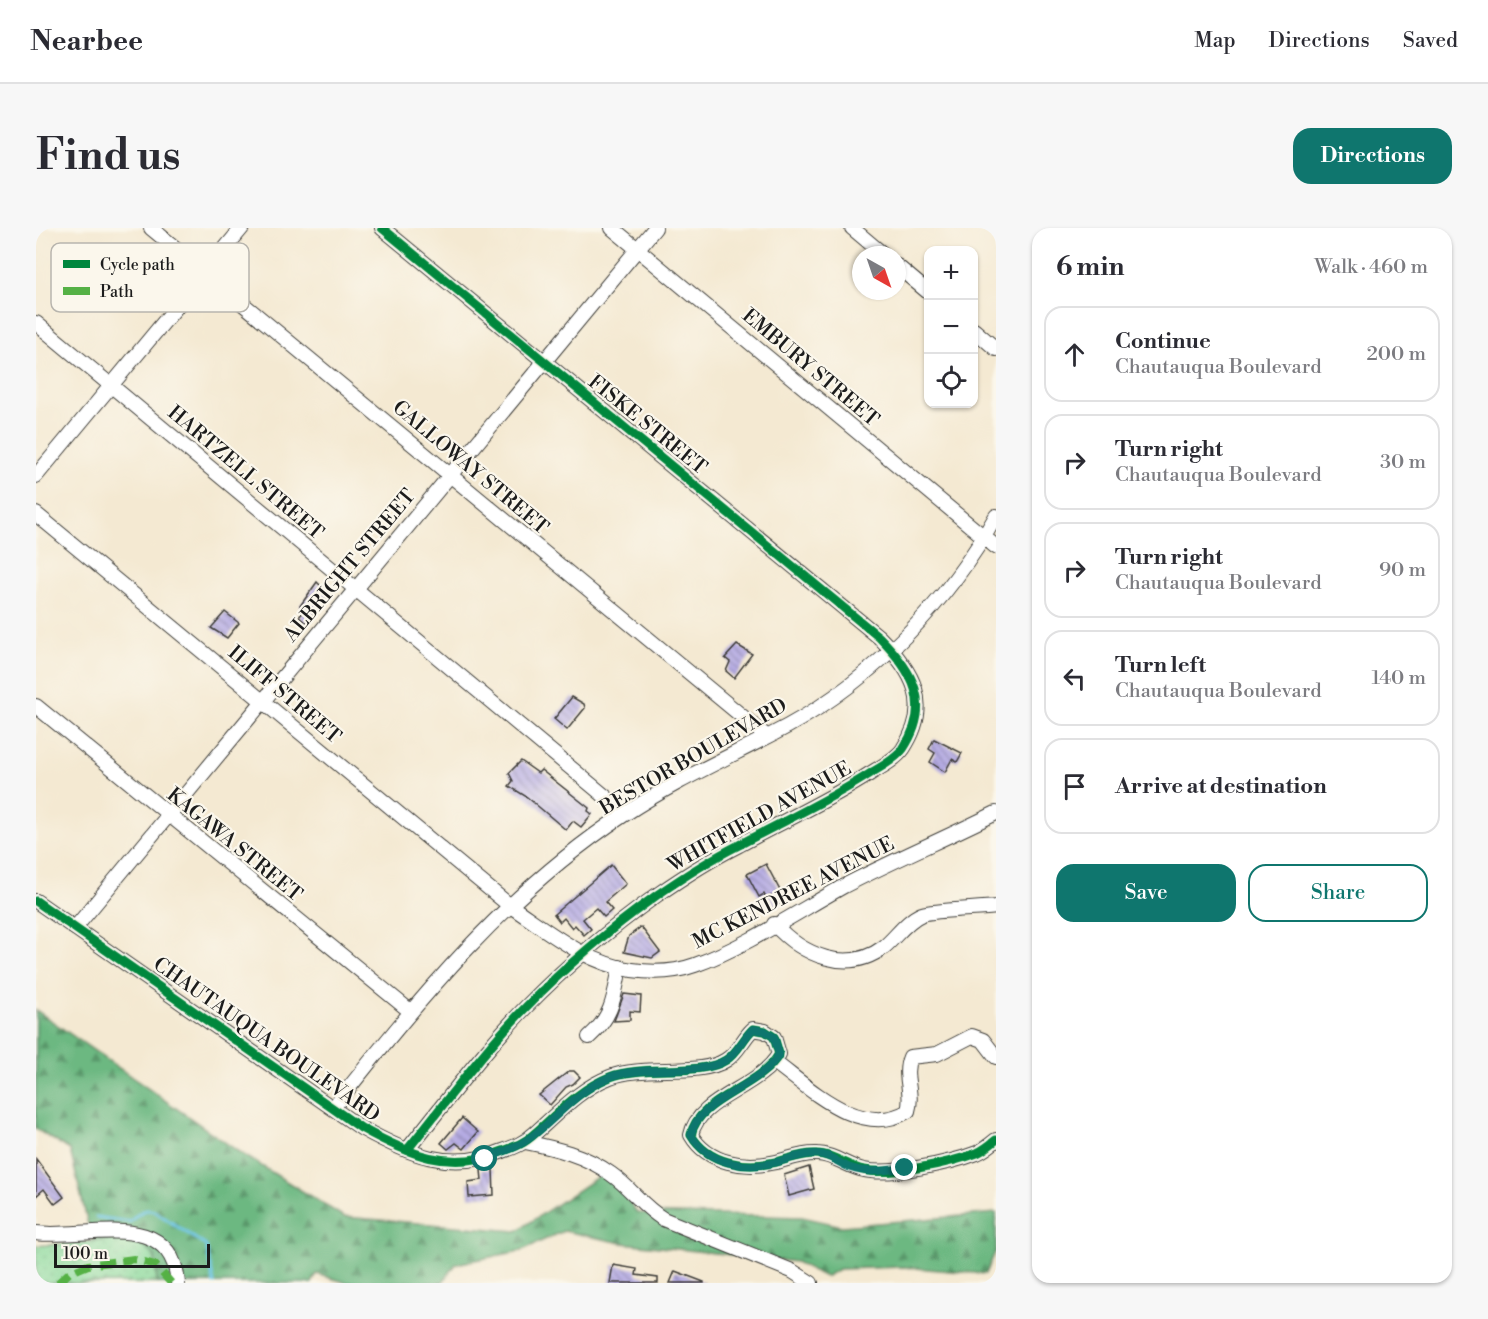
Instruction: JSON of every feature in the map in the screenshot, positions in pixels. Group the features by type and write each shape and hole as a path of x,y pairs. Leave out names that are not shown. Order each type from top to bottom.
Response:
{"street":[{"name":"GALLOWAY STREET","path":"151,228 169,243"},
{"path":"230,243 242,228"},
{"name":"FISKE STREET","path":"382,228 891,649"},
{"name":"EMBURY STREET","path":"612,228 985,537"},
{"name":"ALBRIGHT STREET","path":"75,928 655,228"},
{"path":"852,228 873,246"},
{"path":"906,274 924,289"},
{"name":"GALLOWAY STREET","path":"249,309 766,736"},
{"path":"36,476 172,312"},
{"name":"HARTZELL STREET","path":"36,323 626,813"},
{"path":"978,333 996,349"},
{"name":"ILIFF STREET","path":"36,514 508,905"},
{"name":"BESTOR BOULEVARD","path":"333,1108 410,1011 456,958 508,905 565,858 626,813 822,705 891,649 940,598 985,537 996,516"},
{"path":"985,537 996,547"},
{"name":"WHITFIELD AVENUE","path":"407,1150 513,1022 582,954 658,894 738,845 806,812 851,786 902,751 916,720 917,693 910,675 891,649"},
{"name":"KAGAWA STREET","path":"36,705 410,1011"},
{"name":"MC KENDREE AVENUE","path":"508,905 582,954 620,967 667,971 694,965 862,877 996,813"},
{"name":"CHAUTAUQUA BOULEVARD","path":"36,901 361,1128 407,1150 435,1160 459,1163 485,1159 525,1142 581,1092 611,1076 638,1071 713,1066 727,1060 743,1038 753,1029 765,1031 774,1037 779,1054 774,1062"},
{"path":"774,924 789,941 817,956 838,962 862,959 882,949 923,914 996,907"},
{"path":"590,1037 603,1025 610,1014 620,967"},
{"path":"996,1057 983,1040 972,1036 938,1054 910,1057 905,1069 911,1100 908,1111 896,1118 881,1121 850,1113 835,1106 774,1062 754,1080 702,1113 693,1124 691,1135 697,1146 714,1158 731,1163 774,1163 818,1154 833,1158 850,1167 870,1172 951,1160 978,1153 996,1140"},
{"path":"525,1142 584,1158 612,1174 645,1208 663,1219 792,1271 811,1283"},
{"path":"36,1233 119,1230 138,1234 168,1250 177,1270 178,1283"}],"green space":[{"path":"36,1010 239,1152 344,1217 517,1231 602,1174 619,1187 637,1213 802,1217 842,1226 996,1213 996,1250 986,1274 903,1267 839,1269 825,1277 796,1262 622,1243 564,1231 520,1251 456,1264 442,1283 348,1283 317,1274 312,1283 157,1283 155,1256 134,1238 92,1241 70,1150 36,1129"},
{"path":"134,1238 155,1256 157,1283 36,1283 36,1246"}],"building":[{"path":"317,582 329,594 306,623 299,617 304,611 300,606"},
{"path":"225,612 239,623 227,638 211,628"},
{"path":"737,645 752,654 734,678 726,671 730,662 725,658"},
{"path":"572,697 584,704 585,708 567,730 554,719"},
{"path":"934,739 962,753 957,762 952,759 945,772 930,762 935,753 929,749"},
{"path":"521,761 538,773 541,770 589,808 588,811 592,814 581,827 573,821 566,830 527,797 509,786 513,781 509,773"},
{"path":"766,864 786,902 776,907 771,896 766,898 764,894 759,897 747,874"},
{"path":"611,865 626,884 605,902 612,910 604,917 596,908 583,919 591,929 584,935 575,925 572,928 564,918 560,922 554,914"},
{"path":"641,927 660,952 652,958 624,952 629,936"},
{"path":"624,994 641,996 640,1012 630,1011 630,1020 614,1021"},
{"path":"569,1071 574,1071 580,1077 566,1087 550,1105 539,1095"},
{"path":"462,1118 478,1132 464,1149 456,1143 448,1149 441,1143"},
{"path":"36,1159 64,1197 55,1204 44,1189 36,1196"},
{"path":"809,1167 814,1189 789,1196 784,1175"},
{"path":"493,1169 494,1195 469,1197 468,1182 482,1180 481,1170"},
{"path":"613,1265 637,1269 636,1275 658,1278 658,1283 610,1283"},
{"path":"675,1271 704,1282 704,1283 670,1283"}],"waterway":[{"path":"96,1217 130,1222 145,1210 156,1212 206,1246 214,1283"}],"marked path":[{"path":"58,1283 69,1273 88,1265 134,1259 155,1265 171,1283"}],"cycle path":[{"path":"382,228 879,637 909,676 918,703 912,733 900,753 838,793 729,850 687,875 657,895 573,962 526,1007 495,1041 407,1150"},
{"path":"36,901 361,1128 396,1146 430,1158 465,1160 484,1157 511,1148 527,1140 569,1102 599,1082 623,1073 702,1068 715,1065 730,1057 753,1029 765,1031 774,1037 779,1054 758,1076 717,1102 696,1122 691,1135 698,1145 717,1158 752,1165 817,1154 829,1156 864,1170 889,1171 920,1168 966,1157 977,1153 996,1140"}],"route":[{"path":"485,1159 525,1142 581,1092 611,1076 638,1071 713,1066 727,1060 743,1038 753,1029 765,1031 774,1037 779,1054 774,1062 754,1080 702,1113 693,1124 691,1135 697,1146 714,1158 731,1163 751,1165 774,1163 797,1156 818,1154 833,1158 850,1167 870,1172 905,1168"}]}
